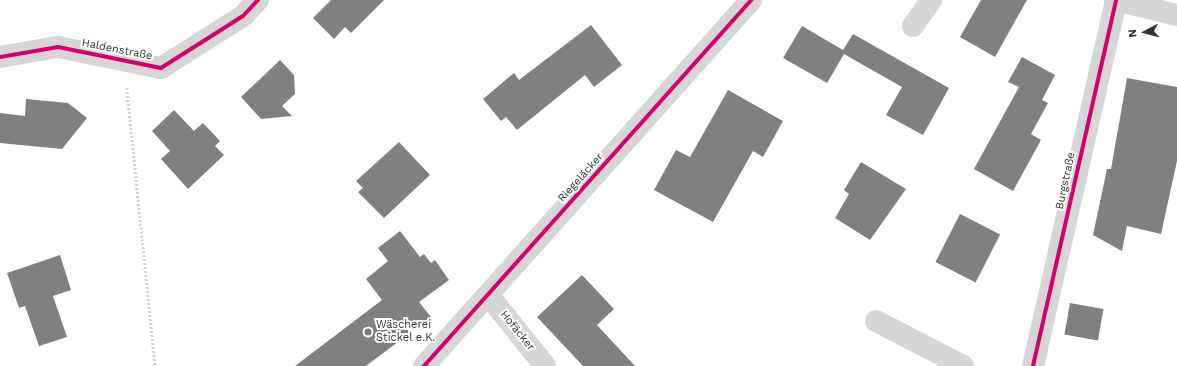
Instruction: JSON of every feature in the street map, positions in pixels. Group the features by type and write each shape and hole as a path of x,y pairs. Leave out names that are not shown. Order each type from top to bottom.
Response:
{"street":[{"name":"Haldenstraße","path":"0,57 58,47 160,68 243,16 258,0"},
{"name":"Riegeläcker","path":"424,366 751,0"},
{"path":"913,26 931,0"},
{"path":"1116,0 1177,15"},
{"name":"Burgstraße","path":"1034,366 1116,0"},
{"name":"Hofäcker","path":"488,296 545,366"},
{"path":"876,321 963,366"}],"path":[{"path":"125,60 155,366"}],"building":[{"path":"331,0 384,0 351,33 345,27 334,39 313,18"},
{"path":"981,0 1027,0 995,57 960,37"},
{"path":"591,25 622,65 594,87 585,75 517,130 506,117 501,121 483,99 514,73 519,80"},
{"path":"802,26 843,50 853,34 949,88 923,135 886,115 902,87 844,54 827,83 783,58"},
{"path":"1022,57 1055,75 1042,100 1048,103 1031,134 1041,140 1013,191 974,169 1019,87 1008,82"},
{"path":"280,60 294,75 295,94 282,106 292,116 261,119 241,97"},
{"path":"1127,78 1177,87 1177,161 1161,234 1127,226 1122,251 1093,235 1107,169 1111,169"},
{"path":"728,90 783,121 763,157 753,151 713,222 654,190 676,150 690,157"},
{"path":"26,99 68,103 87,118 62,149 0,143 0,113 25,116"},
{"path":"174,110 194,131 203,123 220,141 215,146 224,155 188,189 161,159 170,151 152,131"},
{"path":"399,142 430,175 384,218 358,192 363,188 356,181"},
{"path":"861,162 906,189 870,240 835,218 849,194 844,190"},
{"path":"960,214 1000,234 976,283 935,262"},
{"path":"400,231 420,257 424,254 431,263 435,260 449,280 419,302 431,317 366,366 295,366 382,300 366,279 388,261 378,248"},
{"path":"60,255 71,290 53,296 67,337 39,346 25,306 19,308 7,273"},
{"path":"582,275 614,309 597,325 635,366 583,366 537,317"},
{"path":"1070,303 1103,309 1098,340 1064,335"}],"cycle path":[{"path":"0,57 58,47 161,68 243,16 258,0"},
{"path":"424,366 751,0"},
{"path":"1033,366 1116,0"}],"place":[{"name":"Wäscherei Stickel e.K.","path":"368,332"}]}
